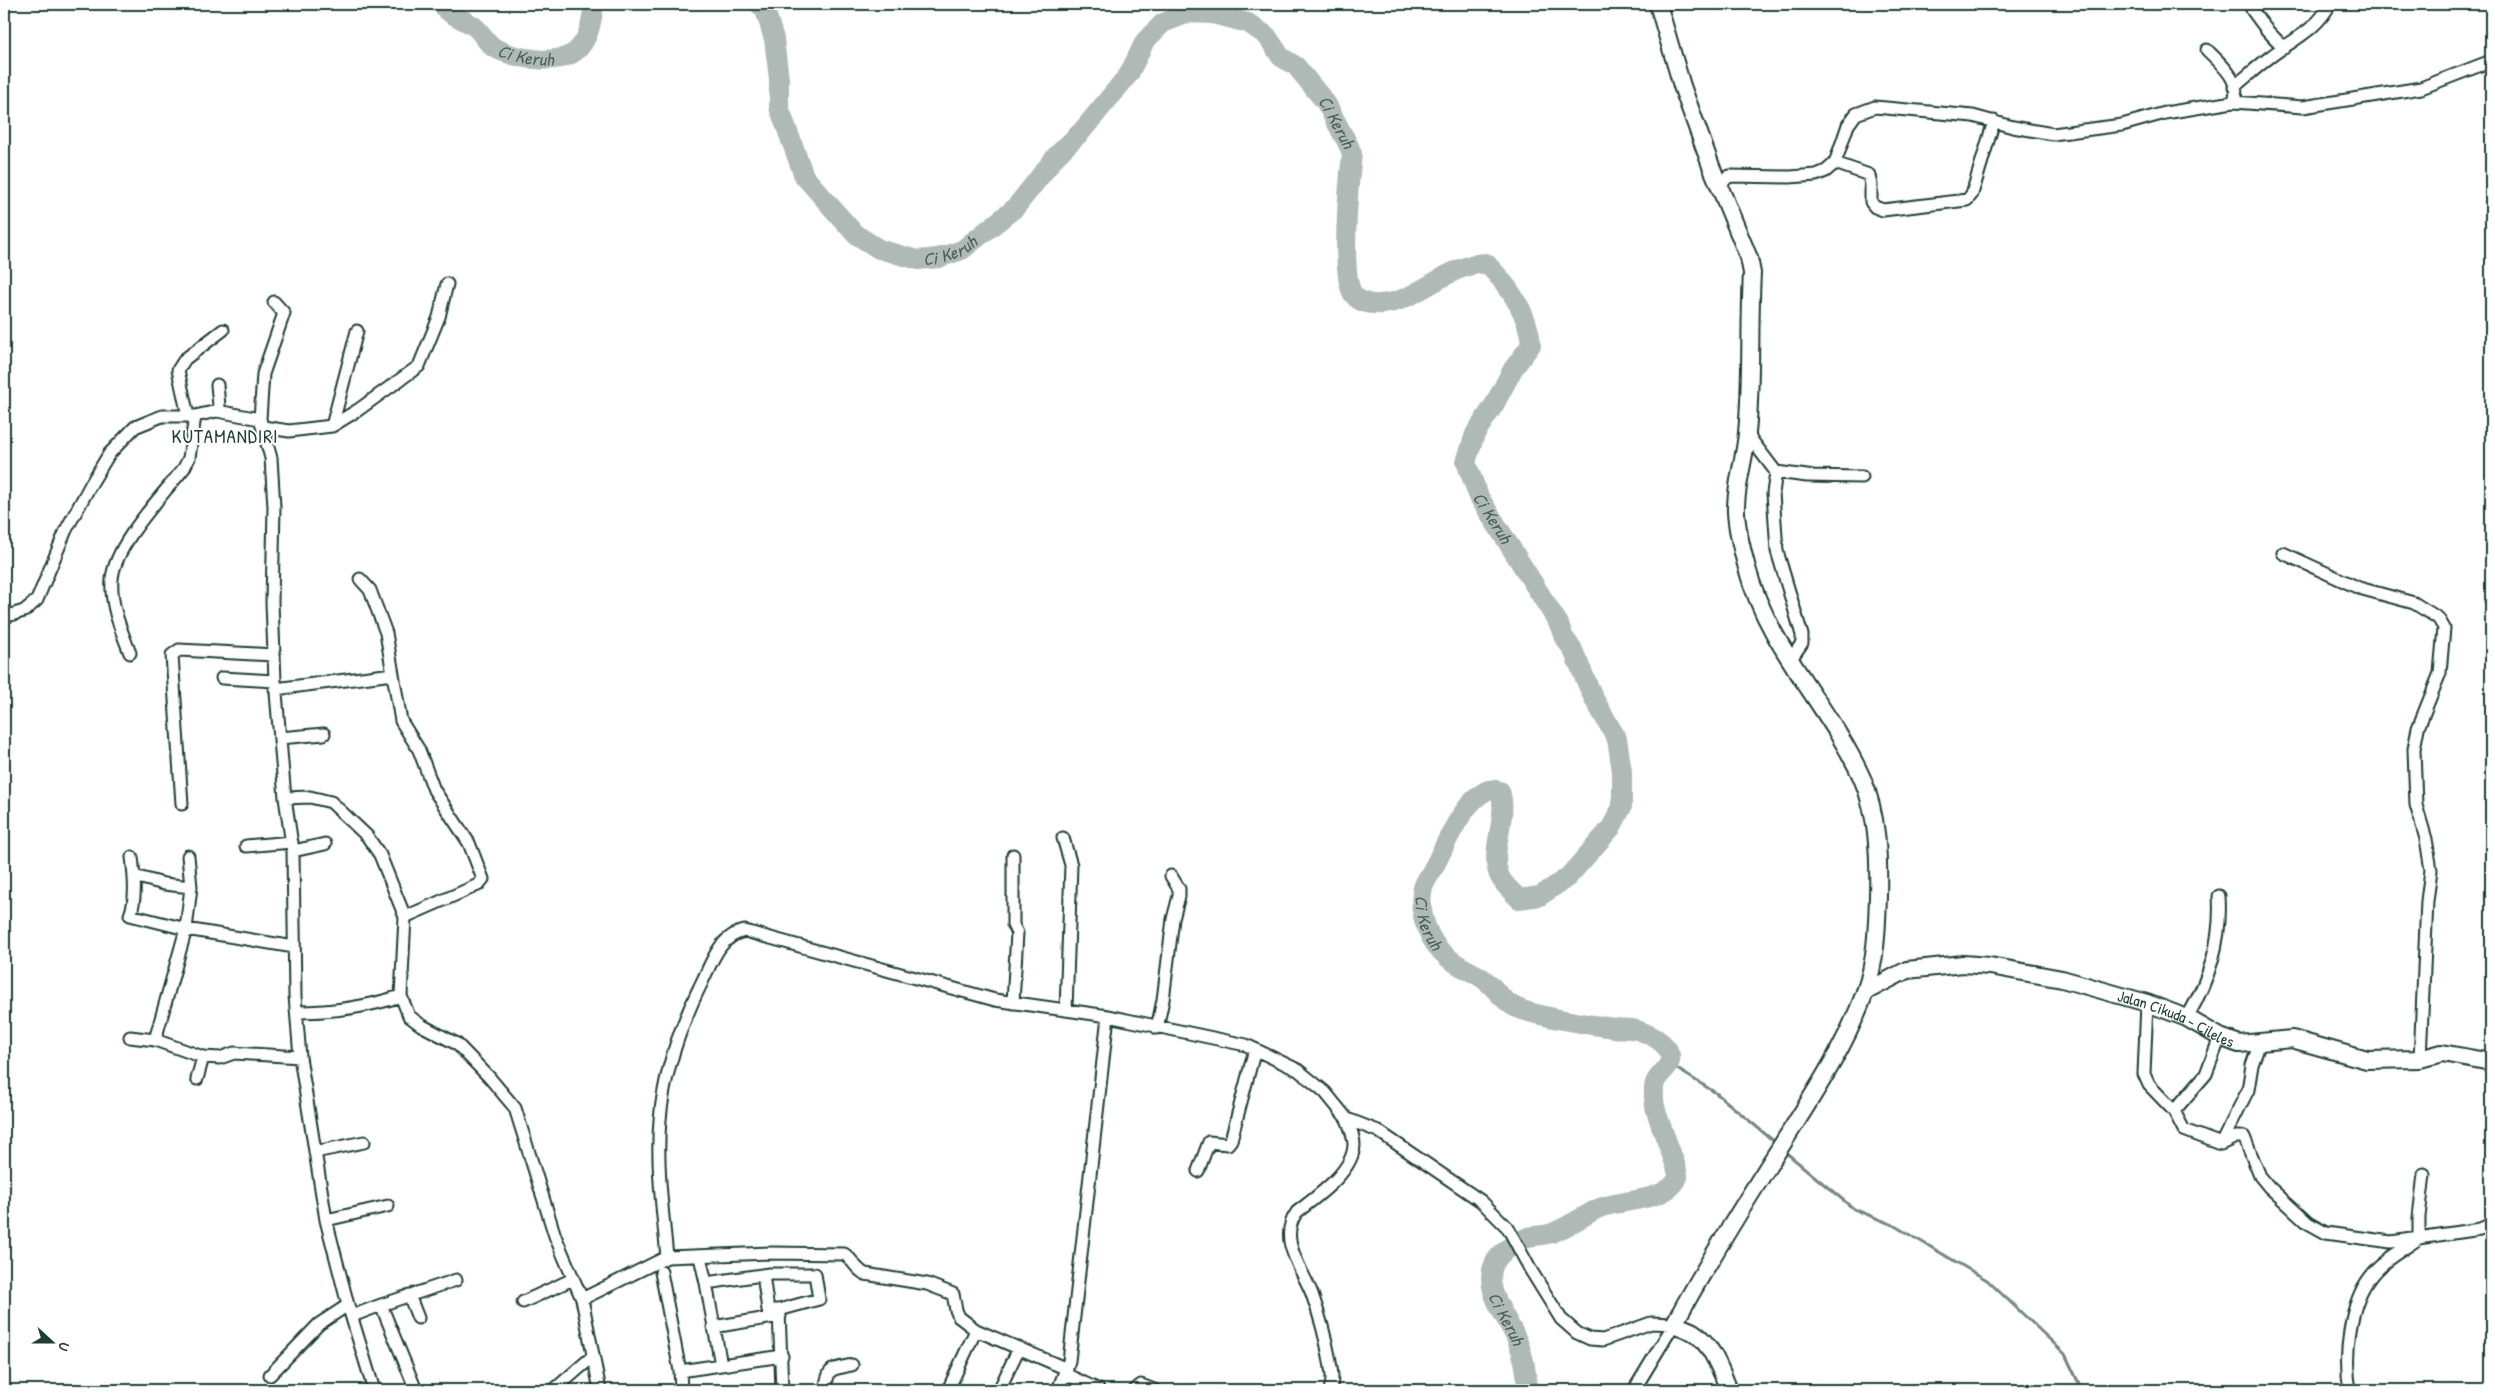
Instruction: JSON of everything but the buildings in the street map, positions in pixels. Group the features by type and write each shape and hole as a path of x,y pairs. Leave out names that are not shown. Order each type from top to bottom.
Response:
{"street":[{"path":"1634,1390 1705,1268 1820,1083 1844,1039 1865,992 1873,960 1878,901 1877,837 1863,780 1769,624 1755,596 1737,528 1737,494 1747,434 1752,273 1749,258 1682,86 1658,4"},
{"path":"2234,87 2316,25 2324,16 2330,4"},
{"path":"2252,10 2266,29 2284,48"},
{"path":"2207,50 2228,71 2232,78 2235,99 2233,102"},
{"path":"1720,185 1729,176 1790,177 1816,175 1826,171 1835,163 1848,125 1856,114 1875,107 1974,116 2052,134 2122,125 2165,113 2233,102 2302,107 2312,106 2421,88 2491,62"},
{"path":"1835,163 1868,175 1871,185 1871,202 1875,207 1883,210 1967,200 1972,194 1994,122"},
{"path":"4,617 24,611 36,600 66,530 109,454 135,427 150,419 162,416 192,416 217,412 289,430 332,426 358,410 419,366 439,317 446,284"},
{"path":"274,302 284,313 263,374 261,423 271,458 274,508 272,602 275,685 285,798 293,847 294,947 300,1057 326,1220 374,1390"},
{"path":"130,653 117,619 112,580 115,566 123,546 184,468 190,451 192,416 178,370 185,359 223,330"},
{"path":"332,426 357,331"},
{"path":"217,385 219,406 217,412"},
{"path":"1747,434 1776,472 1807,476 1862,477"},
{"path":"1776,472 1773,493 1777,551 1802,635 1802,643 1791,659"},
{"path":"2283,553 2359,588 2414,603 2438,618 2444,628 2440,673 2418,728 2414,748 2416,805 2426,839 2431,870 2427,901 2420,1059"},
{"path":"360,579 370,590 386,632 401,721 419,750 434,790 469,843 484,880 478,885 405,917"},
{"path":"182,804 171,664 173,653 179,650 274,655"},
{"path":"222,678 275,685 393,674"},
{"path":"280,738 324,734"},
{"path":"285,798 310,797 331,802 367,836 380,855 405,917 401,996 409,1016 421,1025 457,1044 489,1077 515,1108 555,1236 582,1299 600,1390"},
{"path":"1063,838 1071,865 1066,1010"},
{"path":"246,846 293,847 325,844"},
{"path":"1012,855 1013,925 1017,933 1014,1004"},
{"path":"155,1040 186,929 191,887 188,856"},
{"path":"132,857 134,876 133,909 130,915 186,929 294,947"},
{"path":"134,876 164,884 191,887"},
{"path":"1157,1028 1163,1000 1173,919 1179,896 1179,889 1171,876"},
{"path":"2187,1018 2203,989 2216,951 2220,917 2219,896"},
{"path":"667,1257 660,1122 665,1083 684,1019 716,954 724,941 734,933 746,931 1014,1004 1108,1016 1157,1028 1246,1045 1298,1070 1325,1092 1347,1119 1354,1145 1351,1157 1338,1177 1297,1212 1292,1219 1290,1229 1290,1243 1296,1265 1311,1292 1324,1328 1332,1380 1330,1390"},
{"name":"Jalan Cikuda - Cileles","path":"1865,992 1907,970 1963,964 1990,966 2062,979 2147,1003 2187,1018 2220,1037 2239,1044 2292,1039 2367,1060 2420,1059 2442,1053 2491,1062"},
{"path":"297,1012 344,1009 377,1004 401,996"},
{"path":"2147,1003 2144,1074 2149,1085 2174,1111 2184,1130 2221,1144 2236,1136 2244,1137 2260,1176 2268,1187 2308,1223 2326,1233 2391,1242 2480,1229 2491,1224"},
{"path":"1058,1390 1066,1371 1073,1332 1108,1016"},
{"path":"130,1037 155,1040 203,1057 220,1058 234,1052 300,1057"},
{"path":"2174,1111 2206,1074 2220,1037"},
{"path":"2221,1144 2248,1090 2252,1065 2260,1042"},
{"path":"1198,1171 1209,1142 1221,1145 1228,1144 1232,1140 1255,1049"},
{"path":"198,1079 203,1057"},
{"path":"1347,1119 1371,1127 1481,1201 1508,1228 1530,1269 1561,1319 1577,1332 1590,1339 1603,1340 1651,1323 1674,1324 1693,1332 1704,1343 1718,1364 1729,1390"},
{"path":"315,1152 364,1142"},
{"path":"2419,1238 2418,1217 2424,1174"},
{"path":"326,1220 388,1206"},
{"path":"2350,1390 2347,1345 2362,1292 2370,1277 2383,1264 2419,1238"},
{"path":"582,1299 667,1257 771,1253 844,1254 848,1255 857,1270 865,1274 927,1284 953,1294 956,1310 960,1317 976,1330 1019,1348 1099,1390"},
{"path":"700,1256 720,1366"},
{"path":"661,1272 680,1370 681,1390"},
{"path":"706,1283 763,1275 812,1273 816,1276 819,1299 774,1314 713,1327"},
{"path":"763,1275 774,1314 782,1356 782,1390"},
{"path":"523,1302 573,1279"},
{"path":"270,1376 319,1324 350,1310 381,1305 456,1280"},
{"path":"410,1295 418,1318"},
{"path":"381,1305 416,1390"},
{"path":"948,1390 976,1330"},
{"path":"999,1390 1019,1348"},
{"path":"680,1370 782,1356"},
{"path":"554,1390 592,1357"},
{"path":"826,1390 828,1373 831,1370 852,1365"},
{"path":"1135,1390 1141,1385 1154,1390"}],"waterway":[{"name":"Ci Keruh","path":"442,4 453,15 475,27 493,47 513,55 538,59 562,58 572,54 580,47 588,32 594,4"},
{"name":"Ci Keruh","path":"759,4 765,10 774,39 779,79 779,107 804,176 855,234 879,249 918,260 938,258 962,250 1015,208 1057,155 1082,131 1129,74 1145,41 1163,23 1189,13 1213,14 1248,23 1267,36 1281,57 1296,66 1326,103 1349,146 1352,154 1346,227 1347,268 1349,284 1357,298 1363,302 1375,304 1394,302 1411,295 1452,272 1486,263 1516,300 1526,322 1531,345 1513,369 1494,405 1475,434 1466,462 1479,497 1559,624 1564,638 1572,648 1593,697 1617,739 1622,771 1622,807 1611,828 1568,877 1540,896 1519,899 1503,882 1497,866 1496,855 1502,812 1500,791 1491,789 1486,791 1469,805 1449,836 1423,887 1422,910 1426,928 1440,950 1454,963 1486,981 1513,1006 1562,1020 1637,1030 1652,1036 1665,1046 1670,1059 1655,1083 1654,1101 1678,1173 1678,1177 1673,1185 1664,1192 1597,1209 1552,1233 1520,1240 1497,1258 1492,1272 1493,1292 1522,1352 1527,1390"},
{"path":"1669,1064 1716,1093 1776,1143"},
{"path":"1784,1151 1854,1209 1893,1225 1987,1280 2065,1354 2082,1390"}],"district":[{"name":"KUTAMANDIRI","path":"225,436"}]}
